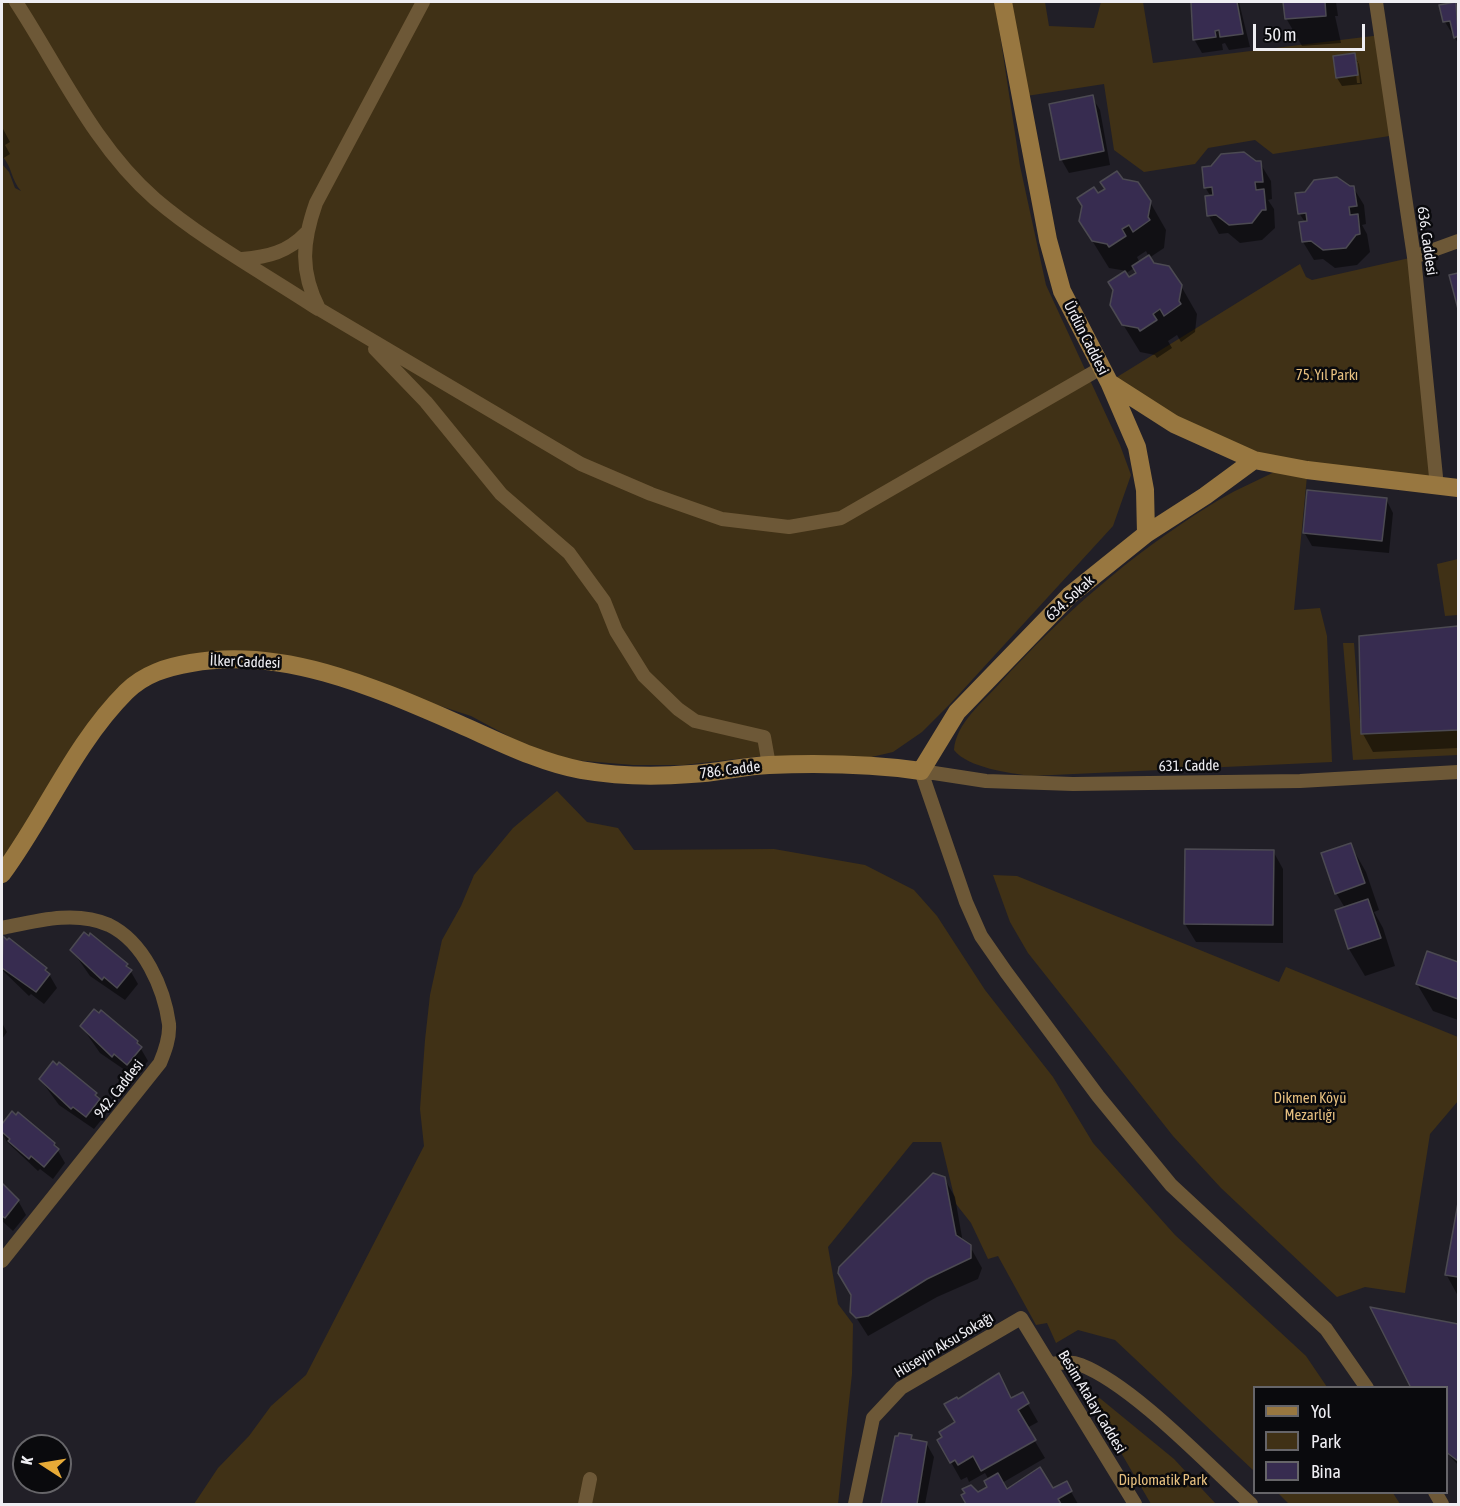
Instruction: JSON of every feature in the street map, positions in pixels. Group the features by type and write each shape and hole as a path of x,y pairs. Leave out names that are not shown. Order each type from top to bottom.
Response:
{"main road":[{"name":"Ürdün Caddesi","path":"1003,2 1047,240 1062,291 1105,375 1174,424 1254,460 1307,470 1458,488"},
{"path":"1105,375 1128,422 1139,455 1145,490 1146,534"},
{"name":"634. Sokak","path":"921,771 957,712 1070,595 1146,534 1205,496 1254,460"},
{"name":"İlker Caddesi","path":"2,874 107,713 140,679 180,664 227,659 280,662 303,666 373,690 539,758"},
{"name":"786. Cadde","path":"539,758 580,770 640,774 691,775 769,765 868,765 921,771"}],"street":[{"path":"16,2 78,104 118,158 154,198 319,309 581,464 651,494 722,519 789,527 841,518 1105,375"},
{"path":"423,2 316,203 306,233 306,271 309,287 319,309 384,357 432,409 501,494 569,553 604,601 616,631 644,676 678,709 695,721 764,737 769,765"},
{"name":"636. Caddesi","path":"1376,2 1414,257 1437,487"},
{"path":"242,259 273,255 296,243 306,233"},
{"path":"1414,257 1458,241"},
{"path":"921,771 966,902 981,936 1006,972 1098,1096 1171,1185 1326,1329 1366,1386"},
{"name":"631. Cadde","path":"921,771 986,781 1073,784 1300,781 1458,772"},
{"name":"942. Caddesi","path":"2,928 68,917 109,925 126,937 156,978 169,1025 168,1044 160,1064 2,1261"},
{"name":"Besim Atalay Caddesi","path":"1021,1318 1135,1504"},
{"name":"Hüseyin Aksu Sokağı","path":"855,1504 873,1418 901,1388 1021,1318"},
{"path":"1049,1364 1068,1362 1082,1366 1140,1403 1251,1504"},
{"path":"585,1504 590,1479"}],"green space":[{"path":"2,2 995,2 1020,166 1046,285 1120,445 1131,475 1113,526 950,704 922,732 893,752 863,759 762,756 684,765 633,765 573,760 532,749 471,716 302,661 146,674 2,866 2,164 9,172 15,188 21,191 2,156"},
{"path":"1003,2 1045,2 1049,26 1094,28 1101,2 1143,2 1153,63 1381,35 1396,135 1273,154 1255,140 1208,148 1195,164 1144,172 1114,150 1104,84 1020,97"},
{"name":"75. Yıl Parkı","path":"1414,257 1437,487 1254,460 1109,382 1300,264 1306,277 1312,280"},
{"path":"1278,470 1307,476 1294,610 1320,608 1327,636 1332,762 1031,776 979,765 960,756 954,750 965,722 979,705 1048,634 1098,587 1180,525 1225,496"},
{"path":"1458,559 1458,615 1445,616 1437,564"},
{"path":"1343,643 1354,643 1361,734 1458,730 1458,755 1353,760"},
{"path":"557,791 587,822 618,828 634,850 774,849 865,865 914,890 937,916 985,990 1053,1077 1093,1143 1175,1235 1306,1356 1326,1386 1253,1386 1253,1470 1115,1340 1078,1330 1056,1343 1047,1323 1036,1325 998,1256 988,1259 971,1223 956,1204 941,1142 913,1142 828,1247 838,1304 853,1324 852,1374 838,1504 194,1504 218,1468 249,1436 271,1406 306,1375 424,1146 420,1109 425,1040 430,995 442,940 461,906 474,875 513,828"},
{"name":"Dikmen Köyü Mezarlığı","path":"993,875 1017,876 1279,982 1286,967 1458,1037 1458,1101 1430,1134 1405,1293 1365,1287 1337,1297 1221,1188 1173,1136 1028,953 1010,922"},
{"name":"Diplomatik Park","path":"1096,1395 1174,1459 1216,1504 1151,1504 1089,1398"},
{"path":"1279,1494 1394,1494 1400,1504 1289,1504"}],"building":[{"path":"1191,2 1237,2 1243,34 1220,37 1219,30 1215,31 1216,37 1193,40"},
{"path":"1283,2 1325,2 1326,16 1285,19"},
{"path":"1456,2 1458,36 1454,38 1450,21 1443,22 1439,5"},
{"path":"1355,53 1358,75 1336,78 1333,56"},
{"path":"1093,95 1104,151 1060,160 1049,104"},
{"path":"1244,152 1256,161 1261,161 1263,182 1255,182 1256,190 1264,189 1266,210 1262,210 1252,223 1229,225 1216,215 1207,216 1205,196 1213,195 1212,187 1204,188 1202,167 1211,166 1221,154"},
{"path":"1117,171 1123,179 1138,182 1151,201 1148,217 1150,220 1133,232 1129,225 1122,229 1126,236 1109,247 1107,244 1092,241 1079,221 1082,206 1077,198 1094,187 1098,193 1105,189 1100,182"},
{"path":"1337,177 1350,186 1354,186 1357,206 1349,207 1350,215 1358,214 1360,234 1356,235 1346,248 1323,250 1311,241 1302,242 1299,222 1307,221 1306,213 1298,214 1295,193 1305,192 1314,180"},
{"path":"1149,255 1154,263 1169,266 1182,285 1179,301 1181,304 1164,316 1160,309 1153,314 1157,320 1140,331 1138,328 1122,325 1110,305 1113,290 1108,282 1125,271 1129,277 1136,273 1132,266"},
{"path":"1458,273 1458,309 1449,275"},
{"path":"1307,490 1387,498 1382,541 1303,533"},
{"path":"1458,626 1458,730 1361,734 1359,636"},
{"path":"1351,843 1365,883 1335,894 1321,853"},
{"path":"1185,849 1274,850 1273,925 1184,924"},
{"path":"1368,899 1381,938 1348,949 1335,910"},
{"path":"84,932 89,936 90,933 128,964 126,966 132,970 117,988 104,977 102,980 70,950"},
{"path":"3,936 7,940 9,938 47,968 45,970 50,974 36,992 2,968"},
{"path":"1427,951 1458,962 1458,999 1416,984"},
{"path":"94,1009 99,1013 101,1010 142,1047 127,1065 114,1054 112,1057 80,1026"},
{"path":"53,1061 57,1065 59,1062 97,1093 95,1095 100,1099 86,1117 73,1107 71,1109 39,1079"},
{"path":"12,1111 16,1115 18,1112 59,1149 44,1167 31,1156 29,1159 8,1141 10,1139 2,1132 2,1124"},
{"path":"933,1173 945,1177 956,1235 971,1245 971,1258 927,1279 868,1316 856,1318 850,1312 851,1295 838,1273 839,1267"},
{"path":"2,1183 19,1200 5,1218 2,1216"},
{"path":"1458,1203 1458,1277 1445,1275"},
{"path":"1370,1307 1458,1324 1458,1461 1448,1454 1448,1386 1410,1386"},
{"path":"999,1373 1011,1398 1023,1392 1029,1403 1018,1410 1036,1440 981,1471 973,1456 958,1465 955,1460 950,1463 937,1440 942,1437 939,1432 955,1422 944,1404 957,1397 958,1399"},
{"path":"899,1433 912,1435 911,1439 927,1442 917,1504 881,1504 895,1436"},
{"path":"1040,1467 1053,1488 1067,1481 1072,1491 1058,1499 1061,1504 966,1504 961,1495 965,1493 962,1489 971,1485 978,1492 987,1487 984,1481 998,1473 1007,1489"}]}
